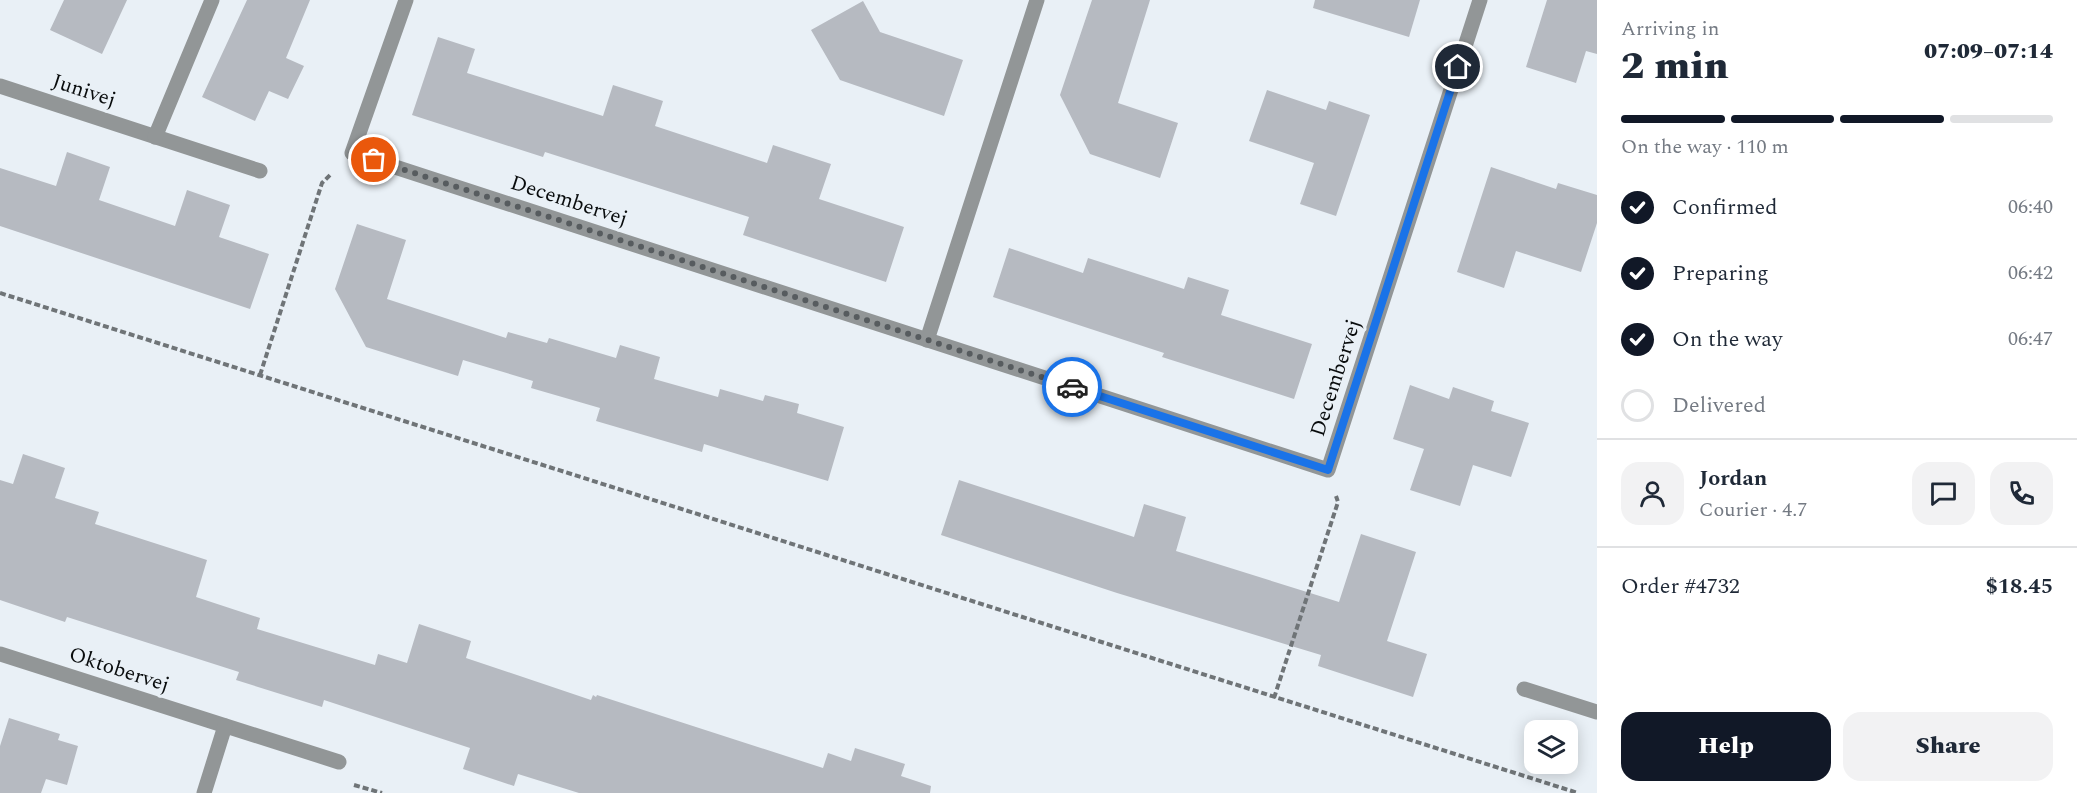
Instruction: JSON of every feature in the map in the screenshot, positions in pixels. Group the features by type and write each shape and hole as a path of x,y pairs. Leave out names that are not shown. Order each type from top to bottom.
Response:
{"street":[{"path":"155,137 212,0"},
{"path":"352,153 406,0"},
{"path":"927,340 1037,0"},
{"name":"Decembervej","path":"352,153 1328,470 1480,0"},
{"name":"Junivej","path":"0,86 260,171"},
{"name":"Oktobervej","path":"0,654 339,762"},
{"path":"1524,689 1597,712"},
{"path":"204,793 225,726"}],"path":[{"path":"260,375 322,183 352,153"},
{"path":"0,293 1578,793"},
{"path":"1274,698 1338,502 1328,470"}],"building":[{"path":"64,0 127,0 102,54 50,30"},
{"path":"247,0 310,0 286,58 304,66 288,99 269,91 255,121 202,97"},
{"path":"1092,0 1150,0 1118,103 1178,123 1160,178 1090,154 1060,95"},
{"path":"1315,0 1420,0 1409,37 1313,8"},
{"path":"1547,0 1597,0 1597,54 1586,51 1576,83 1526,67"},
{"path":"863,1 880,32 963,60 944,116 840,80 811,30"},
{"path":"438,37 475,49 467,73 603,116 613,85 663,101 655,126 767,163 773,145 831,164 819,199 904,227 886,282 743,235 749,217 545,152 543,157 412,115"},
{"path":"1267,90 1326,110 1329,101 1370,115 1336,216 1300,204 1314,163 1249,141"},
{"path":"67,152 110,167 99,200 175,226 187,190 230,205 219,237 269,254 250,309 0,226 0,168 56,186"},
{"path":"1491,167 1556,189 1558,183 1597,195 1597,223 1581,272 1516,251 1504,288 1457,272"},
{"path":"357,224 406,240 387,299 506,338 508,332 547,343 549,338 616,358 620,345 660,357 654,379 718,397 720,389 763,401 765,395 799,404 797,413 844,427 828,481 704,444 702,452 596,421 600,408 531,388 533,381 463,360 458,376 366,347 335,289"},
{"path":"1009,248 1083,273 1088,258 1184,289 1188,277 1229,290 1221,315 1312,344 1294,399 1162,357 1164,353 993,297"},
{"path":"1410,385 1449,399 1453,387 1494,401 1491,411 1529,423 1511,477 1473,465 1460,506 1410,490 1424,449 1393,439"},
{"path":"23,454 65,468 55,498 99,512 95,524 207,560 196,597 260,618 257,629 375,665 378,654 407,663 419,624 471,641 466,658 591,700 593,695 596,697 597,695 823,768 828,753 851,761 855,748 905,764 901,776 931,786 930,793 579,793 518,774 514,786 463,769 470,748 324,700 322,707 236,680 239,672 67,617 65,622 0,600 0,480 13,484"},
{"path":"959,480 1134,537 1144,504 1186,517 1176,551 1339,602 1361,534 1416,552 1387,641 1427,654 1413,697 1318,666 1321,655 1117,593 941,535"},
{"path":"9,718 60,734 58,740 78,746 67,785 46,779 41,793 0,793 0,746"}],"way so far":[{"path":"374,160 1072,387"}],"route":[{"path":"1072,387 1328,470 1458,67"}]}
